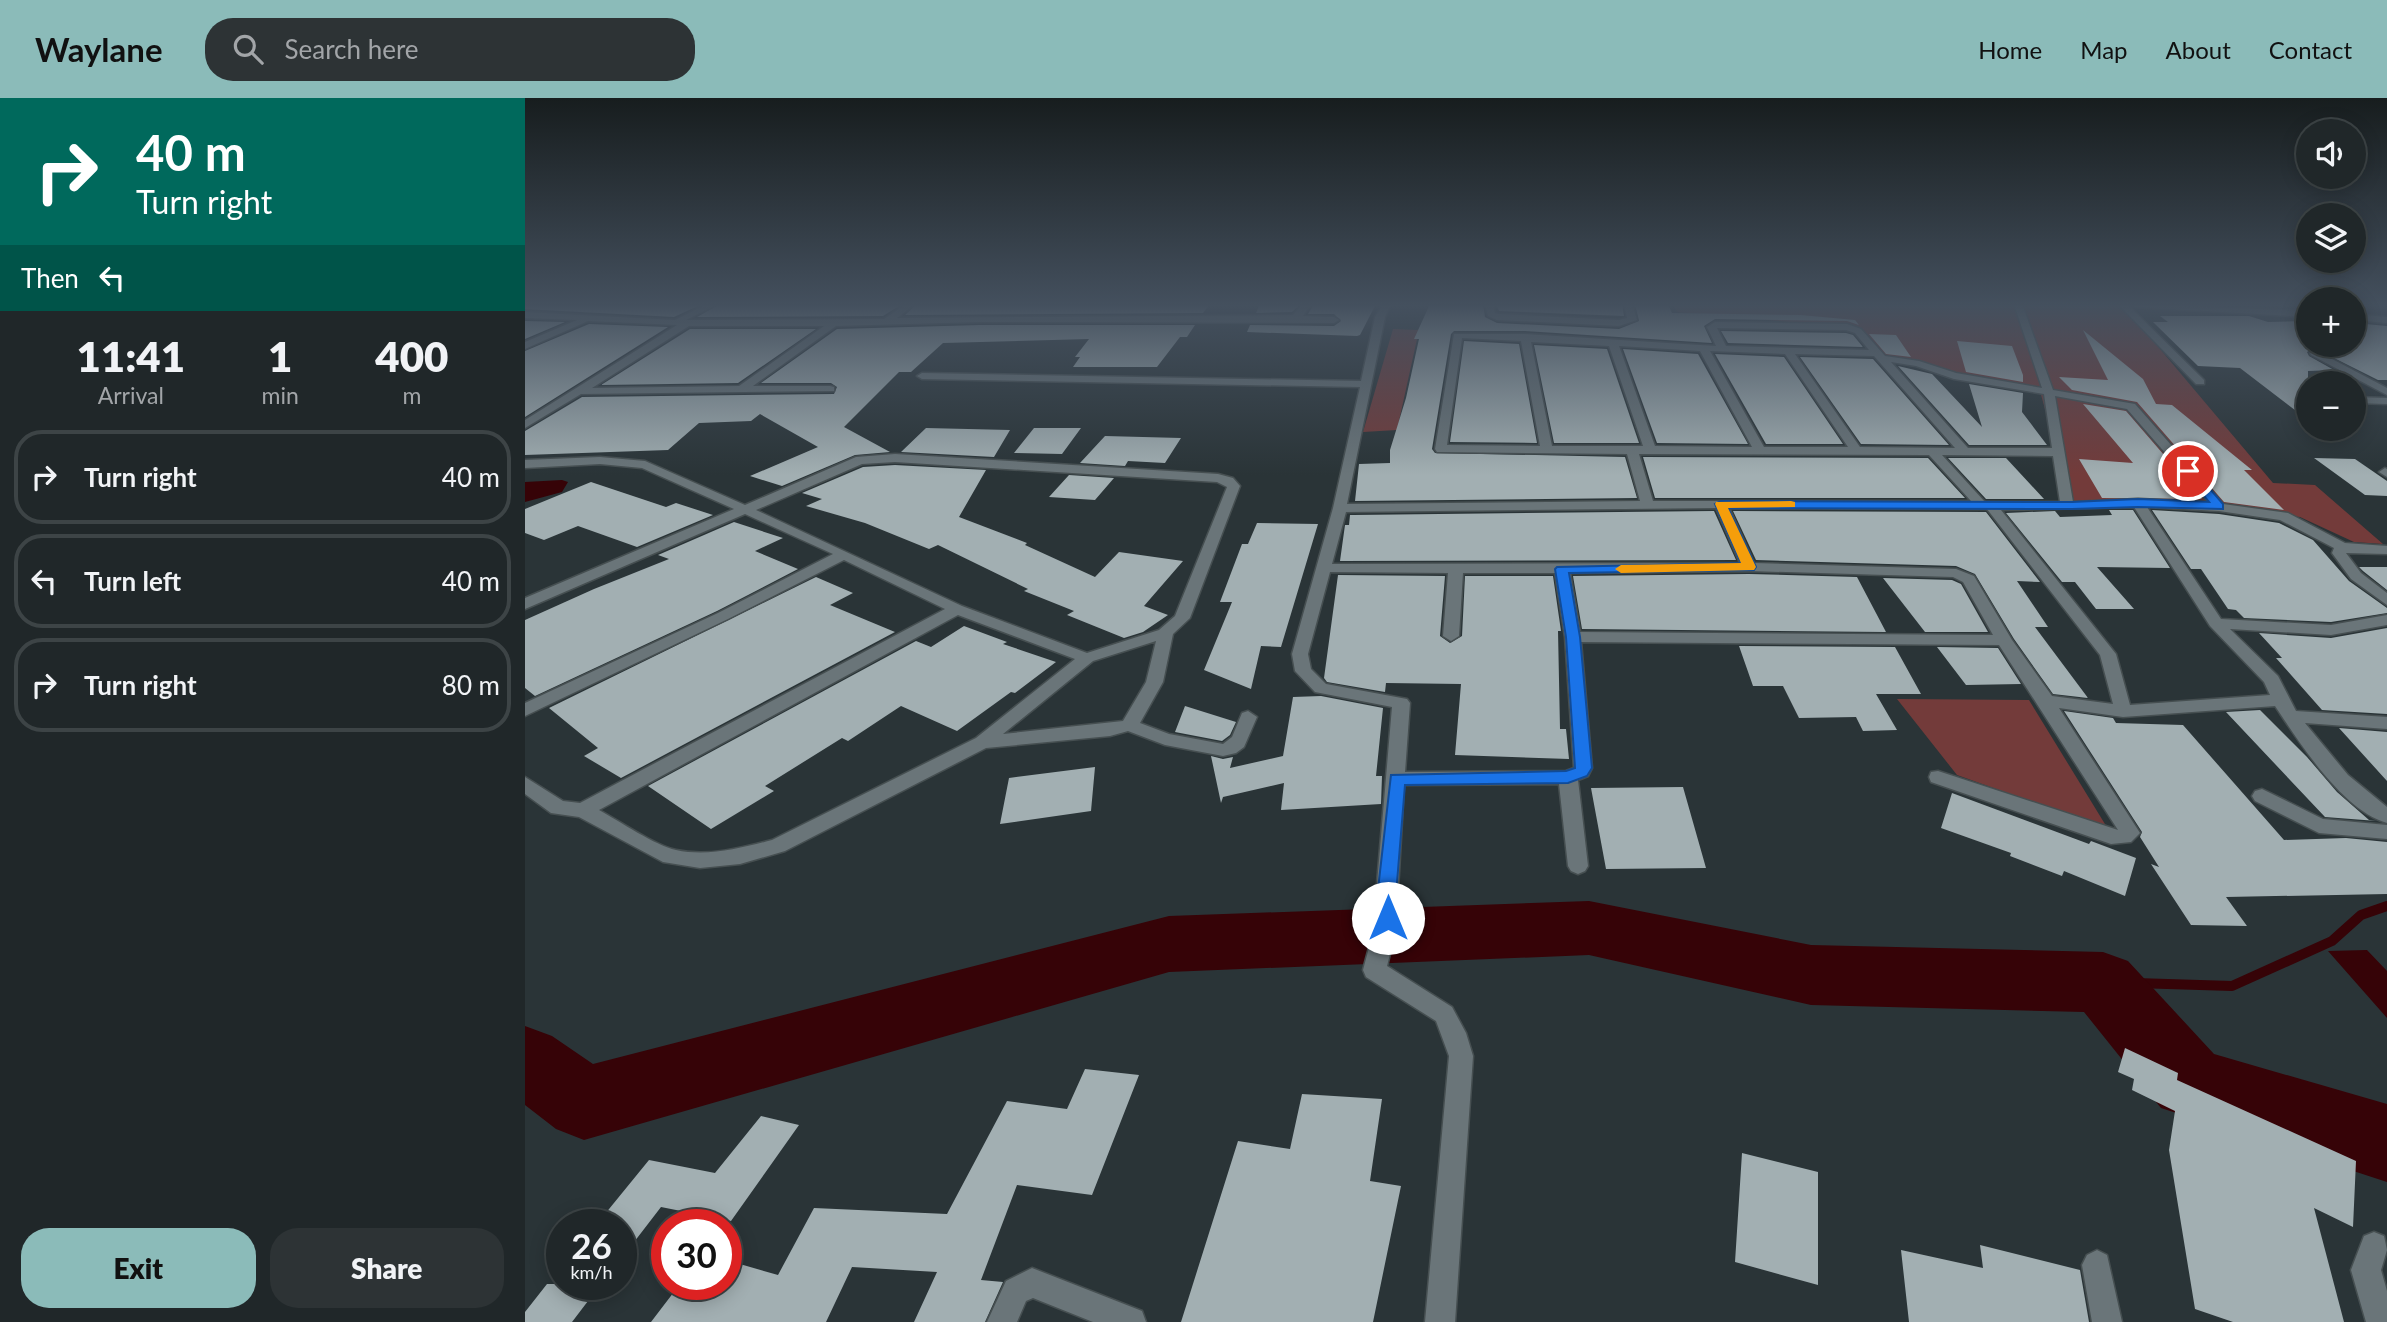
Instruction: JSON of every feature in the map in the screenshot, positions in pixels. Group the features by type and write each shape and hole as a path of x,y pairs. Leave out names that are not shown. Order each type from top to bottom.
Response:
{"street":[{"path":"525,425 625,361"},
{"path":"741,390 781,361"},
{"path":"1372,361 1340,508 1300,654 1303,671 1321,688 1401,703 1385,907 1388,918 1374,970 1444,1014 1454,1033 1461,1056 1440,1322"},
{"path":"1453,361 1441,449 2059,453"},
{"path":"1530,361 1547,449"},
{"path":"1620,361 1650,449"},
{"path":"1711,361 1759,449"},
{"path":"1795,361 1856,450"},
{"path":"1885,361 1965,452"},
{"path":"1912,361 1954,376 2049,393 2114,401 2135,409 2219,506"},
{"path":"2038,361 2049,393 2067,506"},
{"path":"2179,361 2200,382"},
{"path":"2330,361 2387,391"},
{"path":"922,376 1368,384"},
{"path":"576,391 830,389"},
{"path":"2366,400 2387,401"},
{"path":"1632,450 1648,505"},
{"path":"1932,451 1985,505 2108,654 2123,711"},
{"path":"525,604 848,464 877,458 1076,468 1229,481 1234,486 1182,618 1165,633 1087,658 982,742 778,846 740,856 699,860 670,856 583,810 558,808 525,785"},
{"path":"525,464 623,460 645,465 844,554 957,609 1087,658"},
{"path":"1340,508 1721,504 2067,506 2138,503 2219,506 2283,516 2299,522 2341,547 2387,550"},
{"path":"2138,503 2216,623 2272,680 2285,708 2348,787 2365,803 2387,816"},
{"path":"1721,504 1749,567"},
{"path":"2341,547 2339,554 2347,566 2387,600"},
{"path":"525,710 723,616 844,554"},
{"path":"1325,568 1749,567 1961,575 1969,579 2004,640 2130,833 2123,837 2111,837 1938,777"},
{"path":"1451,636 1456,569"},
{"path":"1397,779 1568,777 1581,772 1583,768 1573,637 1562,569"},
{"path":"583,810 957,609"},
{"path":"2216,623 2331,629 2387,620"},
{"path":"1129,725 1151,691 1164,658 1165,633"},
{"path":"1573,637 2004,640"},
{"path":"2046,701 2123,711 2285,708 2387,723"},
{"path":"982,742 1110,730 1129,725 1165,739 1223,750 1238,743 1248,718"},
{"path":"1568,777 1578,866"},
{"path":"2262,796 2319,826 2387,832"},
{"path":"2374,1246 2366,1270 2381,1322"},
{"path":"2097,1265 2106,1322"},
{"path":"1002,1322 1016,1291 1032,1283 1131,1322"}],"shaded area":[{"path":"1384,361 1412,361 1397,430 1363,432"},
{"path":"1892,361 2170,361 2273,483 2315,485 2383,544 2354,542 2300,517 2138,503 2071,504 2040,391"},
{"path":"525,482 568,482 562,492 525,502"},
{"path":"1897,699 2029,700 2108,829 1957,775"},
{"path":"2367,950 2387,971 2387,1018 2328,951"}],"building":[{"path":"525,361 614,361 525,417"},
{"path":"639,361 770,361 738,383 601,385"},
{"path":"792,361 923,361 911,372 899,372 844,427 890,452 855,455 782,486 750,476 818,447 760,414 751,421 699,423 668,450 525,455 525,431 582,397 834,394 837,387 831,383 761,383"},
{"path":"1077,361 1162,361 1157,367 1073,367"},
{"path":"1414,361 1447,361 1432,449 1435,453 1625,457 1637,498 1355,501 1359,464 1390,463 1390,450"},
{"path":"1461,361 1522,361 1537,443 1450,442"},
{"path":"1537,361 1611,361 1639,443 1554,443"},
{"path":"1627,361 1702,361 1748,444 1657,443"},
{"path":"1719,361 1787,361 1843,444 1766,444"},
{"path":"1803,361 1875,361 1949,445 1861,444"},
{"path":"1963,361 2018,361 2023,382 1966,372"},
{"path":"2099,361 2121,361 2143,379 2156,404 2172,405 2252,470 2244,470 2284,510 2224,502 2137,402 2072,390 2059,377 2108,380"},
{"path":"2193,361 2318,361 2334,370 2296,371 2296,411 2240,368 2198,366"},
{"path":"2340,361 2387,361 2387,380 2378,380 2366,374 2366,371 2360,371"},
{"path":"1898,366 1932,374 1982,427 1969,384 2023,393 2022,412 2047,445 1969,445"},
{"path":"2083,404 2126,411 2202,499 2102,498 2079,459 2133,463"},
{"path":"926,428 1010,430 994,457 901,452"},
{"path":"1034,428 1081,428 1062,454 1014,453"},
{"path":"1105,436 1181,438 1165,463 1128,461 1125,466 1080,463"},
{"path":"1643,457 1928,458 1965,498 1655,498"},
{"path":"1948,458 2006,458 2044,499 1986,499"},
{"path":"2314,458 2355,459 2387,481 2387,496 2365,495"},
{"path":"895,465 986,470 959,517 1027,543 1025,545 1095,577 1119,552 1183,561 1144,606 1168,615 1143,632 1124,638 1067,615 1074,611 1024,591 1028,589 938,545 929,549 865,523 806,506 822,499 802,493 863,467"},
{"path":"1069,475 1114,478 1095,500 1049,497"},
{"path":"591,482 666,507 676,503 713,515 637,547 578,526 544,540 525,533 525,509"},
{"path":"2109,510 2133,510 2170,568 2097,567 2134,609 2096,609 2075,582 2062,582 2006,513 2055,511 2060,517 2112,515"},
{"path":"2152,510 2219,514 2279,523 2313,540 2349,581 2387,608 2387,613 2331,622 2244,618 2236,610 2228,609 2201,569 2191,569"},
{"path":"1714,511 1736,560 1340,561 1345,525 1349,525 1350,515"},
{"path":"1733,511 1986,512 2040,582 2017,581 2048,627 2035,627 2088,698 2053,694 2014,639 1975,574 1956,566 1756,560"},
{"path":"734,522 783,538 755,551 798,569 717,611 535,696 525,688 525,620 669,559 658,555"},
{"path":"1257,523 1318,524 1281,647 1261,646 1251,689 1204,670 1232,602 1220,602 1242,544 1248,544"},
{"path":"2359,567 2387,567 2387,590 2363,571"},
{"path":"1749,574 1857,577 1886,632 1582,629 1573,576"},
{"path":"1338,575 1445,576 1440,636 1450,643 1462,636 1465,576 1553,576 1561,631 1558,631 1560,729 1566,729 1569,759 1455,755 1461,684 1386,683 1385,692 1327,682 1324,678"},
{"path":"816,577 853,593 830,605 895,632 621,778 584,756 598,748 549,708"},
{"path":"1883,578 1952,580 1961,584 1988,632 1925,632"},
{"path":"964,626 1007,642 1003,644 1056,662 957,731 901,706 848,741 842,738 765,786 774,791 711,829 648,786 916,641 931,647"},
{"path":"2387,628 2387,714 2322,710 2276,658 2282,658 2259,633 2331,638"},
{"path":"1739,646 1895,647 1921,694 1876,694 1897,730 1863,731 1856,717 1799,718 1783,686 1753,686"},
{"path":"1937,647 1998,648 2021,684 1966,685"},
{"path":"1321,696 1383,708 1376,776 1382,776 1381,804 1281,810 1284,783 1223,797 1221,803 1211,756 1223,759 1233,757 1230,768 1283,756 1293,697"},
{"path":"1185,706 1236,722 1230,735 1222,741 1175,732"},
{"path":"2260,710 2337,792 2369,820 2377,821 2325,817 2226,712"},
{"path":"2064,711 2113,718 2116,723 2183,725 2284,840 2346,838 2387,842 2387,894 2226,897 2247,926 2191,925 2151,864 2159,867 2140,837 2142,832"},
{"path":"2339,728 2387,732 2387,781"},
{"path":"1095,767 1091,811 1000,824 1009,778"},
{"path":"1683,787 1706,868 1606,869 1591,788"},
{"path":"1952,793 2089,844 2091,841 2136,858 2125,896 2064,871 2062,876 2010,856 2011,853 1941,828"},
{"path":"2125,1048 2178,1073 2177,1080 2356,1161 2353,1227 2314,1208 2344,1322 2233,1322 2195,1309 2169,1150 2175,1111 2132,1090 2134,1079 2118,1072"},
{"path":"1085,1069 1139,1075 1092,1195 1017,1185 981,1280 1003,1282 985,1322 914,1322 937,1272 852,1267 826,1322 651,1322 668,1300 742,1300 742,1265 778,1275 814,1208 947,1214 1007,1101 1067,1109"},
{"path":"1302,1094 1382,1099 1370,1181 1401,1186 1373,1322 1181,1322 1238,1141 1290,1149"},
{"path":"761,1116 799,1125 740,1209 651,1209 651,1220 637,1238 637,1209 609,1209 649,1160 715,1173"},
{"path":"1742,1153 1818,1172 1818,1285 1735,1262"},
{"path":"1980,1245 2080,1270 2089,1322 1909,1322 1901,1250 1983,1268"},
{"path":"546,1285 546,1300 589,1300 572,1322 525,1322 525,1312"}],"waterway":[{"path":"2103,982 2232,986 2332,941 2361,915 2387,906"},
{"path":"525,1060 584,1103 1169,944 1589,928 1811,975 2103,982 2189,1083 2387,1143"}],"slow traffic":[{"path":"1621,569 1749,567 1721,504 1791,505"}],"route":[{"path":"1388,918 1385,907 1397,779 1568,777 1581,772 1583,768 1573,637 1562,569 1749,567 1721,504 2072,506 2138,503 2219,506 2188,471"}]}
